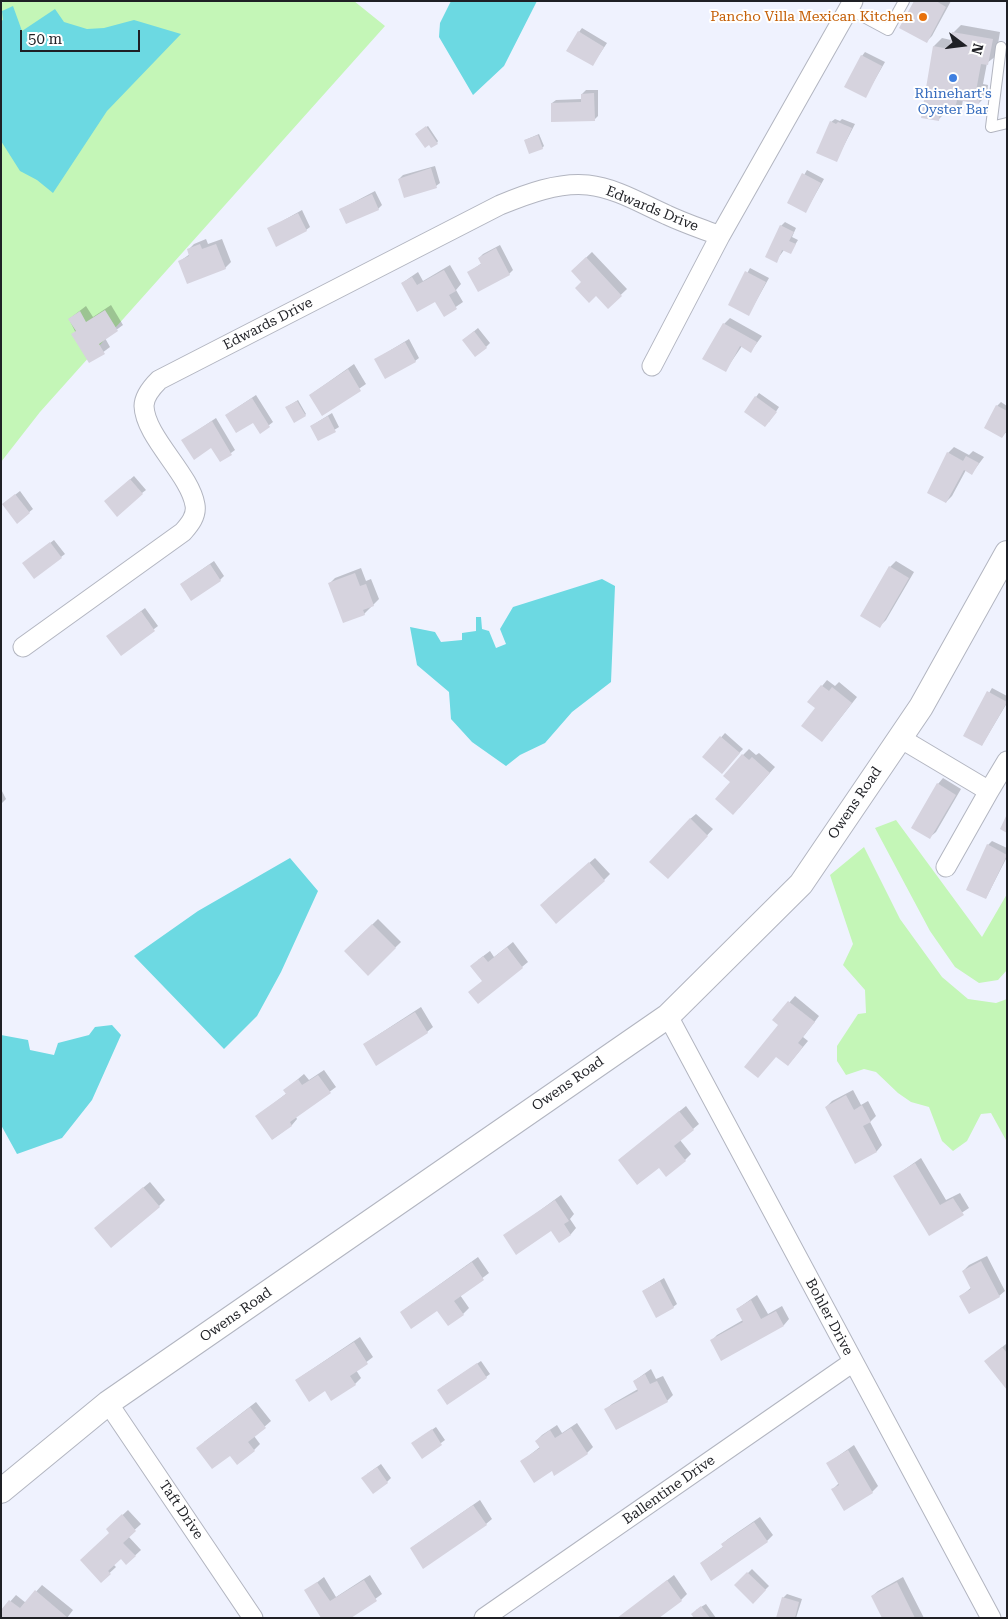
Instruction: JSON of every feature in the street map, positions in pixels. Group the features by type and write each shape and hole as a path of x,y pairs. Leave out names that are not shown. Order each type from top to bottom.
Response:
{"street":[{"path":"652,366 720,236 851,5"},
{"name":"Edwards Drive","path":"23,647 183,532 192,522 196,507 191,493 147,420 144,405 149,391 159,380 500,205 528,193 561,186 588,185 614,191 720,236"},
{"name":"Owens Road","path":"1,1491 108,1403 668,1016 801,884 921,707 1007,552"},
{"path":"900,738 989,791"},
{"path":"946,867 1007,761"},
{"name":"Bohler Drive","path":"668,1016 991,1618"},
{"name":"Ballentine Drive","path":"484,1618 853,1362"},
{"name":"Taft Drive","path":"108,1403 253,1618"}],"lane":[{"path":"851,5 888,30 904,1"},
{"path":"1001,47 991,127 1007,123"}],"green space":[{"path":"6,1 354,1 385,26 40,412 1,462 1,3"},
{"path":"896,820 982,937 1007,894 1007,970 998,980 979,983 955,967 930,931 875,828"},
{"path":"864,847 900,919 942,977 968,999 996,1003 1007,999 1007,1142 991,1113 981,1114 967,1141 953,1151 942,1141 929,1107 911,1102 898,1093 876,1072 864,1069 846,1075 837,1061 837,1046 858,1014 866,1013 865,990 843,965 853,944 830,875"}],"water":[{"path":"451,1 537,1 504,66 473,95 439,37 440,23"},
{"path":"13,6 22,31 55,9 64,22 87,29 104,28 134,20 181,34 107,111 53,193 37,180 20,171 1,141 1,21 3,20 2,11"},
{"path":"602,579 615,586 611,682 572,712 545,743 520,755 506,766 472,742 451,719 449,692 417,665 410,627 435,632 441,642 462,640 462,633 476,631 476,617 481,617 482,629 489,631 496,648 506,644 500,629 513,607"},
{"path":"290,858 318,891 281,972 257,1016 224,1049 134,956 198,911"},
{"path":"112,1025 121,1035 92,1100 62,1138 17,1154 1,1125 1,1035 28,1040 30,1050 54,1055 58,1043 89,1035 95,1027"}],"building":[{"name":"Pancho Villa Mexican Kitchen","path":"914,1 936,1 946,7 927,43 899,28"},
{"path":"578,31 604,47 593,66 566,51"},
{"name":"Rhinehart's Oyster Bar","path":"952,32 993,39 988,65 981,64 976,91 981,92 979,104 957,100 954,114 940,112 939,121 921,118 933,46 949,49"},
{"path":"861,55 882,66 866,98 844,87"},
{"path":"594,93 595,121 551,122 551,103 581,102 581,94"},
{"path":"830,121 852,128 837,162 816,153"},
{"path":"426,126 438,144 431,148 429,145 425,148 415,134"},
{"path":"538,135 543,149 529,154 524,140"},
{"path":"431,168 437,188 404,198 398,179"},
{"path":"802,173 821,183 806,213 787,203"},
{"path":"372,194 379,210 346,224 339,209"},
{"path":"298,213 307,231 276,247 267,228"},
{"path":"780,225 794,232 789,241 796,244 791,254 782,250 777,263 765,257"},
{"path":"200,244 202,249 216,244 226,269 187,284 178,261 189,256 187,249"},
{"path":"496,248 510,275 478,292 467,272 481,264 478,258"},
{"path":"586,257 622,296 608,309 596,296 589,303 575,288 581,282 571,271"},
{"path":"444,270 456,291 449,295 457,309 444,317 435,302 417,312 401,283 412,277 417,285"},
{"path":"745,271 766,282 749,316 728,305"},
{"path":"105,310 118,331 99,344 105,354 89,363 71,334 76,331 68,319 80,311 86,322"},
{"path":"723,323 757,342 751,353 740,346 726,372 702,359"},
{"path":"474,331 487,348 475,357 462,340"},
{"path":"405,342 416,362 385,379 374,359"},
{"path":"348,369 361,391 322,416 309,395"},
{"path":"755,396 777,412 765,427 744,412"},
{"path":"252,398 270,427 260,434 253,423 236,433 225,415"},
{"path":"297,401 306,416 294,423 285,407"},
{"path":"996,405 1007,411 1007,430 1002,438 984,428"},
{"path":"328,416 336,432 318,441 310,426"},
{"path":"212,421 232,455 220,462 211,448 194,460 181,440"},
{"path":"947,452 963,461 966,456 979,463 972,475 964,470 946,503 927,493"},
{"path":"130,479 143,494 117,517 104,501"},
{"path":"15,494 30,513 17,524 2,504"},
{"path":"50,542 62,558 34,579 22,563"},
{"path":"210,564 221,581 191,601 180,584"},
{"path":"889,566 909,578 880,628 860,616"},
{"path":"355,573 360,586 366,584 374,606 363,610 365,615 343,623 328,583"},
{"path":"141,611 155,631 121,656 106,636"},
{"path":"821,685 829,691 832,687 852,703 822,742 801,726 815,708 807,702"},
{"path":"987,691 1007,702 982,746 963,736"},
{"path":"720,736 740,753 722,774 702,757"},
{"path":"742,754 749,760 752,757 770,773 733,815 715,799 730,782 723,776"},
{"path":"937,783 956,795 930,839 911,828"},
{"path":"1007,814 1007,833 1000,829"},
{"path":"690,818 708,836 668,879 649,862"},
{"path":"987,844 1007,855 986,899 966,890"},
{"path":"589,862 605,881 556,924 540,905"},
{"path":"372,924 396,948 368,976 344,951"},
{"path":"507,947 523,968 478,1004 468,992 482,981 470,966 483,956 488,962"},
{"path":"788,1001 815,1022 798,1043 803,1047 788,1066 776,1057 758,1078 744,1067 778,1025 772,1020"},
{"path":"415,1012 428,1033 376,1066 363,1044"},
{"path":"318,1075 331,1093 290,1122 292,1126 272,1140 255,1116 286,1094 283,1090 298,1079 302,1085"},
{"path":"846,1095 854,1110 862,1105 871,1122 863,1126 877,1152 855,1164 825,1107"},
{"path":"679,1111 694,1130 674,1146 686,1161 666,1177 659,1168 637,1185 618,1160"},
{"path":"915,1163 940,1205 953,1198 964,1215 929,1236 893,1176"},
{"path":"143,1187 160,1207 111,1248 94,1228"},
{"path":"555,1200 569,1221 564,1224 571,1235 559,1243 551,1231 516,1255 503,1235"},
{"path":"981,1261 1000,1297 969,1314 959,1296 971,1289 962,1271"},
{"path":"472,1262 484,1280 454,1301 464,1315 448,1326 437,1311 411,1329 400,1312"},
{"path":"660,1281 674,1308 656,1318 642,1291"},
{"path":"751,1300 761,1319 776,1311 784,1326 721,1361 710,1340 743,1322 736,1309"},
{"path":"354,1342 368,1364 350,1376 356,1385 331,1401 325,1391 309,1402 295,1380"},
{"path":"1002,1347 1007,1353 1007,1390 984,1361"},
{"path":"477,1363 487,1378 447,1405 437,1390"},
{"path":"645,1374 650,1384 657,1381 668,1402 616,1430 604,1409 638,1391 633,1381"},
{"path":"250,1407 266,1428 248,1442 255,1451 237,1465 230,1456 212,1469 196,1448"},
{"path":"571,1428 588,1454 554,1476 552,1471 534,1483 520,1461 540,1448 535,1441 550,1430 555,1438"},
{"path":"432,1429 442,1445 422,1459 411,1443"},
{"path":"848,1450 873,1493 844,1511 831,1489 839,1485 826,1463"},
{"path":"377,1467 388,1483 373,1494 361,1478"},
{"path":"473,1505 487,1525 423,1569 410,1548"},
{"path":"122,1514 136,1531 123,1543 136,1556 126,1565 121,1559 108,1571 111,1574 101,1583 80,1560 109,1533 106,1529"},
{"path":"754,1522 768,1542 711,1581 700,1563 723,1547 721,1544"},
{"path":"747,1572 766,1590 753,1604 734,1585"},
{"path":"364,1580 377,1601 351,1618 321,1618 304,1590 317,1582 330,1601"},
{"path":"667,1580 682,1601 659,1618 617,1618"},
{"path":"897,1582 915,1618 882,1618 871,1596"},
{"path":"35,1590 68,1618 1,1618 1,1610 9,1600 20,1608"},
{"path":"782,1597 799,1602 795,1618 776,1618"},
{"path":"701,1606 710,1618 694,1618 691,1614"}],"place":[{"name":"Pancho Villa Mexican Kitchen","path":"923,17"},
{"name":"Rhinehart's Oyster Bar","path":"953,78"}]}
